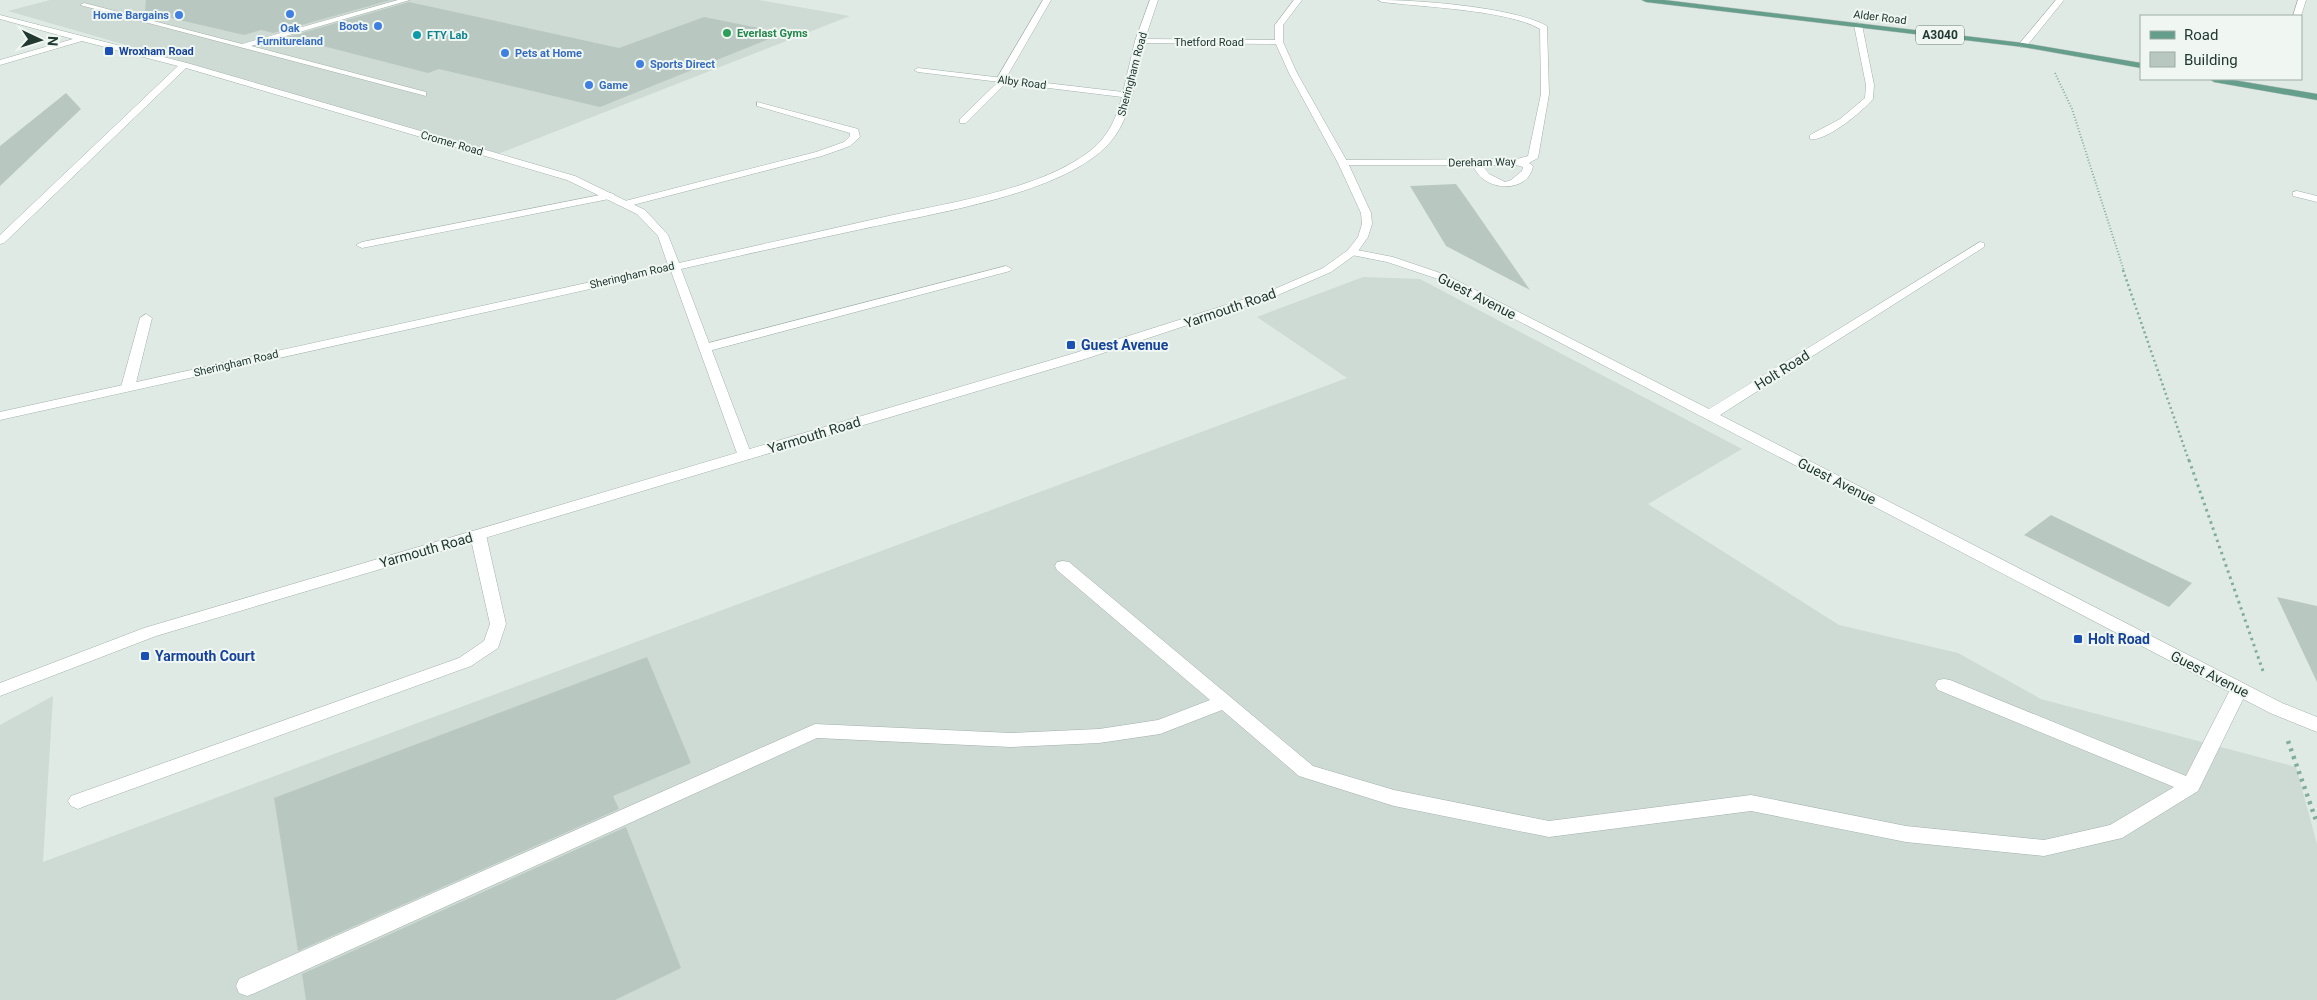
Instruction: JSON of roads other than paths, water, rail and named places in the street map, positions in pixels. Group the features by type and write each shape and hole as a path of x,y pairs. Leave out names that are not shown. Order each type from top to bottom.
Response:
{"main road":[{"name":"Alder Road","path":"1646,0 2023,45 2140,66"},
{"path":"2220,80 2317,97"}],"street":[{"path":"242,46 406,0"},
{"path":"962,121 1003,80 1047,0"},
{"path":"1279,42 1279,25 1298,0"},
{"name":"Dereham Way","path":"1343,163 1525,162 1533,158 1544,94 1544,28 1542,25 1519,18 1382,0"},
{"path":"2023,45 2060,0"},
{"path":"2297,15 2302,0"},
{"name":"Sheringham Road","path":"0,416 968,202 1020,187 1070,168 1102,147 1118,122 1151,1"},
{"path":"84,5 423,94"},
{"name":"Cromer Road","path":"0,17 184,65 571,178 641,212 663,235 745,456"},
{"path":"1813,137 1837,125 1869,99 1870,86 1858,25"},
{"path":"0,62 82,39"},
{"name":"Thetford Road","path":"1140,41 1279,42"},
{"name":"Yarmouth Road","path":"0,690 150,632 1186,323 1274,293 1327,270 1352,252 1363,237 1367,224 1366,213 1343,163 1292,73 1279,42"},
{"path":"0,241 184,65"},
{"name":"Alby Road","path":"918,70 1126,95"},
{"path":"625,204 819,154 847,144 855,137 854,131 760,104"},
{"path":"1475,162 1485,176 1504,185 1515,182 1528,172 1528,166 1518,162"},
{"path":"2297,194 2317,199"},
{"path":"362,245 610,196"},
{"name":"Holt Road","path":"1710,415 1980,245"},
{"name":"Guest Avenue","path":"1352,252 1389,259 1442,278 2239,690 2317,725"},
{"path":"705,348 1006,270"},
{"path":"128,387 146,318"},
{"path":"78,801 465,662 492,644 498,624 478,535"},
{"path":"1063,566 1306,771 1394,798 1549,829 1751,803 1906,834 2044,848 2115,832 2191,786 2239,690"},
{"path":"1944,685 2191,786"},
{"path":"247,986 815,731 1011,740 1099,736 1160,727 1224,702"}],"place":[{"name":"Oak Furnitureland","path":"290,14"},
{"name":"Home Bargains","path":"179,15"},
{"name":"Boots","path":"378,26"},
{"name":"Everlast Gyms","path":"727,33"},
{"name":"FTY Lab","path":"417,35"},
{"name":"Wroxham Road","path":"109,51"},
{"name":"Pets at Home","path":"505,53"},
{"name":"Sports Direct","path":"640,64"},
{"name":"Game","path":"589,85"},
{"name":"Guest Avenue","path":"1071,345"},
{"name":"Holt Road","path":"2078,639"},
{"name":"Yarmouth Court","path":"145,656"}]}
